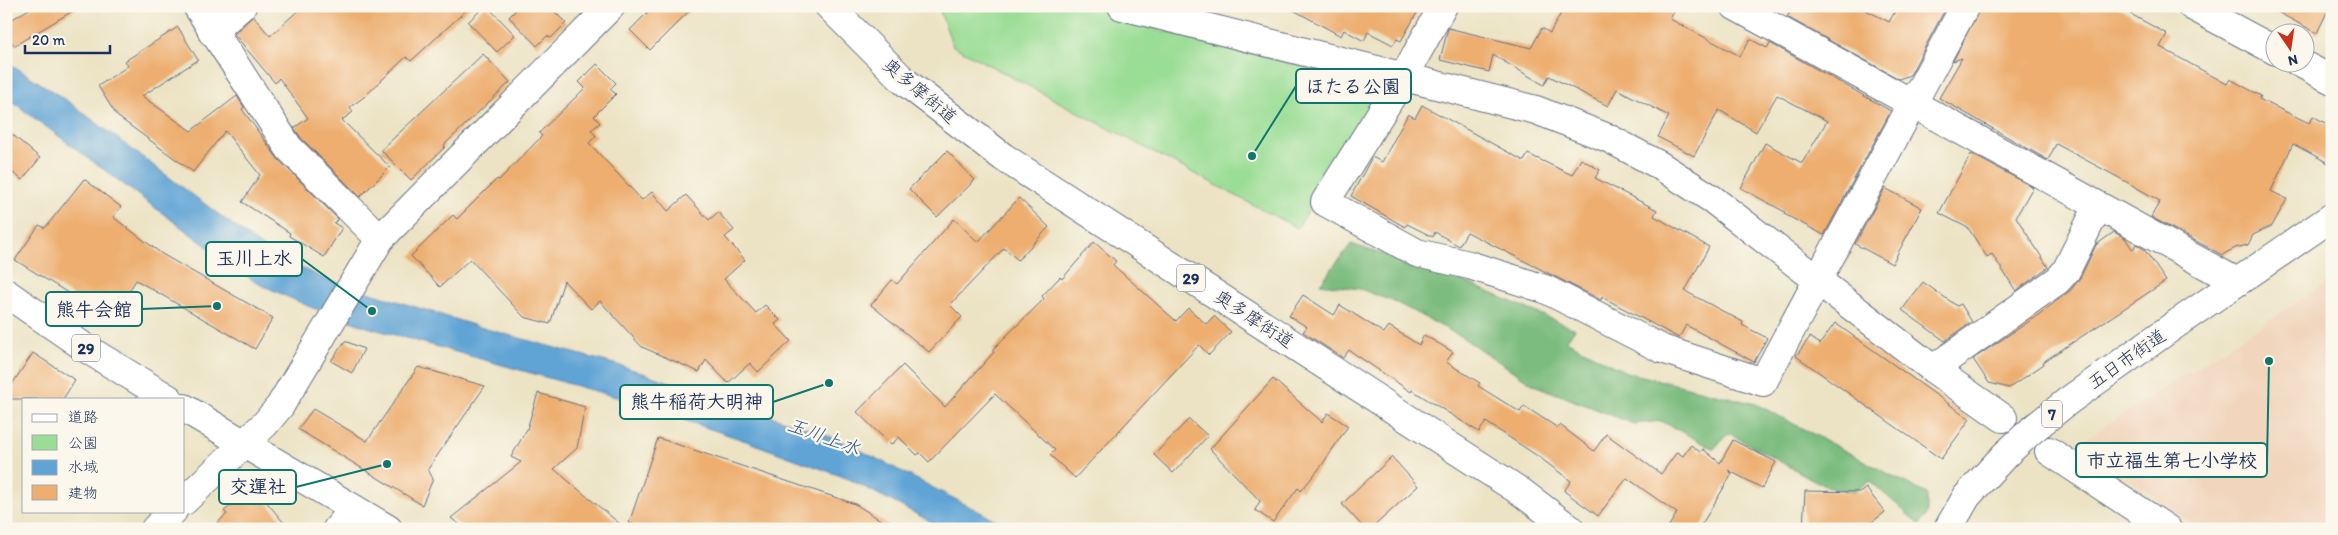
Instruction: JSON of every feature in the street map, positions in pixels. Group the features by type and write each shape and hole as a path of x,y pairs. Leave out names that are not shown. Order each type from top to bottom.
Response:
{"street":[{"path":"197,6 212,32 289,148 380,239"},
{"path":"212,32 242,6"},
{"path":"185,500 245,443 280,406 331,324 380,239 611,6"},
{"name":"奥多摩街道","path":"829,6 904,81 1003,157 1521,492 1570,529"},
{"path":"1122,6 1184,14 1403,78 1536,110 1608,138 1659,165 1712,199 1933,369 2003,418"},
{"path":"1443,6 1403,78 1325,202 1417,253 1470,265 1545,288 1662,350 1763,382 1965,6"},
{"path":"1734,6 2237,282"},
{"path":"2192,6 2266,46"},
{"path":"2316,72 2332,80"},
{"path":"1933,369 2058,280 2070,264 2098,206"},
{"name":"五日市街道","path":"1948,529 1967,496 2032,430 2068,401 2332,216"},
{"name":"29","path":"6,293 87,349 167,398"},
{"path":"185,409 245,443 346,519 388,529"},
{"path":"2049,452 2167,529"},
{"path":"155,529 172,512"}],"shaded area":[{"path":"2332,280 2332,529 2199,529 2080,442"}],"green space":[{"path":"938,6 1090,6 1150,28 1392,83 1297,228 953,46"},
{"path":"1351,244 1451,276 1575,329 1566,341 1626,372 1756,404 1927,494 1927,513 1920,525 1870,481 1852,492 1823,485 1728,433 1714,449 1661,421 1634,424 1534,385 1460,336 1397,303 1360,289 1320,284"}],"water":[{"path":"6,61 66,100 273,255 323,278 483,328 625,367 821,433 856,448 1013,529 945,529 849,479 746,441 616,397 367,327 310,307 255,282 6,97"}],"building":[{"path":"34,6 81,6 14,46 6,32 6,23"},
{"path":"303,6 471,6 411,61 406,57 364,97 350,107 353,112 342,120 390,167 360,197 301,138 294,128 308,118 279,78 275,83 234,34 253,16 270,36"},
{"path":"485,6 515,35 497,52 468,22"},
{"path":"520,6 549,6 566,23 551,38 547,36 537,46 509,17"},
{"path":"654,6 694,6 650,50 630,30"},
{"path":"1286,6 1421,6 1401,41 1397,39 1393,45 1368,32 1364,41 1344,30 1341,36"},
{"path":"1565,6 1677,6 1670,19 1740,56 1750,39 1767,48 1770,43 1891,111 1824,235 1741,188 1765,143 1802,163 1827,121 1777,95 1756,132 1719,110 1694,156 1658,137 1669,116 1617,89 1608,106 1549,76 1544,85 1493,55 1489,72 1440,60 1448,28 1531,48 1542,28 1550,33"},
{"path":"1794,6 1858,6 1889,22 1898,6 1947,6 1910,75 1899,79 1787,17"},
{"path":"1981,6 2116,6 2167,34 2160,47 2227,84 2230,79 2261,96 2259,99 2309,123 2313,116 2332,127 2332,165 2293,144 2271,191 2287,199 2272,226 2253,235 2248,245 2235,248 2222,255 2151,217 2160,201 2123,180 2056,144 2048,160 1939,98 1962,58 1953,61"},
{"path":"2266,6 2330,6 2317,33 2316,22 2296,22"},
{"path":"178,27 198,60 142,96 191,131 237,96 244,107 242,109 278,159 338,219 334,223 342,228 324,257 289,236 290,233 242,202 260,175 225,131 193,172 117,116 98,86 128,66 125,61"},
{"path":"483,54 510,82 444,145 445,147 411,180 381,150"},
{"path":"597,64 616,83 610,89 616,94 594,116 600,123 591,130 596,136 589,143 642,200 652,192 668,211 686,195 709,220 718,212 734,230 725,237 745,260 724,279 756,313 765,305 780,320 775,324 791,341 758,372 750,363 728,383 706,360 699,372 642,347 600,301 591,309 564,281 550,324 524,317 470,259 440,287 411,256 453,215 457,219 542,136 539,133 585,88 579,82"},
{"path":"1422,105 1524,161 1528,154 1572,175 1581,159 1600,170 1595,178 1657,210 1654,216 1709,247 1685,291 1743,322 1742,325 1767,338 1754,362 1686,325 1679,338 1602,297 1601,300 1467,232 1459,246 1435,232 1433,237 1407,224 1405,227 1351,196 1372,157 1382,162 1408,114 1415,118"},
{"path":"6,129 40,158 22,180 6,167"},
{"path":"947,151 975,180 937,217 909,189"},
{"path":"1971,154 2033,187 2016,217 2048,267 2016,291 1992,254 1987,257 1968,228 1939,213"},
{"path":"84,179 121,207 113,217 162,254 273,318 255,349 136,280 116,313 109,308 105,316 15,260 39,225 45,228"},
{"path":"1885,188 1922,208 1892,264 1855,244"},
{"path":"1019,198 1049,227 1018,260 1004,248 950,305 962,317 929,352 871,305 892,280 897,284 954,219 978,242"},
{"path":"2114,232 2125,238 2133,250 2136,244 2144,249 2166,281 2043,362 2044,364 2009,388 1989,383 1973,359 2070,291 2080,278 2096,245"},
{"path":"1094,242 1116,261 1113,265 1176,321 1188,308 1206,324 1214,316 1231,332 1209,355 1199,345 1075,478 1050,455 1055,450 995,394 929,462 920,453 917,455 899,437 891,445 857,412 903,365 945,407 994,352 992,350 1044,299 1042,296 1060,277 1062,279"},
{"path":"1923,282 1957,306 1961,304 1972,322 1945,341 1902,310"},
{"path":"1303,295 1334,315 1340,305 1384,333 1389,326 1419,345 1424,335 1453,352 1446,362 1480,383 1478,386 1520,412 1524,406 1558,428 1560,425 1594,451 1606,434 1661,474 1677,452 1683,456 1691,445 1700,452 1703,449 1720,463 1733,440 1776,462 1762,488 1728,470 1732,474 1699,529 1667,529 1677,513 1627,478 1598,516 1564,491 1571,481 1486,422 1479,432 1412,390 1411,392 1349,350 1343,358 1303,332 1307,327 1289,316"},
{"path":"1835,323 1970,419 1941,459 1796,356 1810,337 1820,344"},
{"path":"345,341 364,349 352,373 331,361"},
{"path":"33,353 75,380 64,398 6,399 6,393"},
{"path":"418,367 485,386 428,469 433,479 422,505 298,429 313,409 367,441"},
{"path":"1273,379 1322,422 1328,413 1348,426 1322,465 1301,491 1298,488 1273,522 1255,510 1260,501 1210,449"},
{"path":"538,393 585,407 577,448 554,469 626,529 465,529 451,518 521,462 511,457 527,429"},
{"path":"1189,419 1208,436 1173,473 1154,455"},
{"path":"658,438 855,504 895,529 647,529 629,523"},
{"path":"1392,457 1418,486 1371,529 1365,529 1342,504"},
{"path":"255,488 289,529 211,529 227,514 224,511"},
{"path":"1866,488 1885,512 1863,529 1803,529 1805,491 1861,492"}],"place":[{"name":"ほたる公園","path":"1252,156"},
{"name":"熊牛会館","path":"217,306"},
{"name":"玉川上水","path":"372,311"},
{"name":"市立福生第七小学校","path":"2269,361"},
{"name":"熊牛稲荷大明神","path":"829,383"},
{"name":"交運社","path":"387,464"}]}
